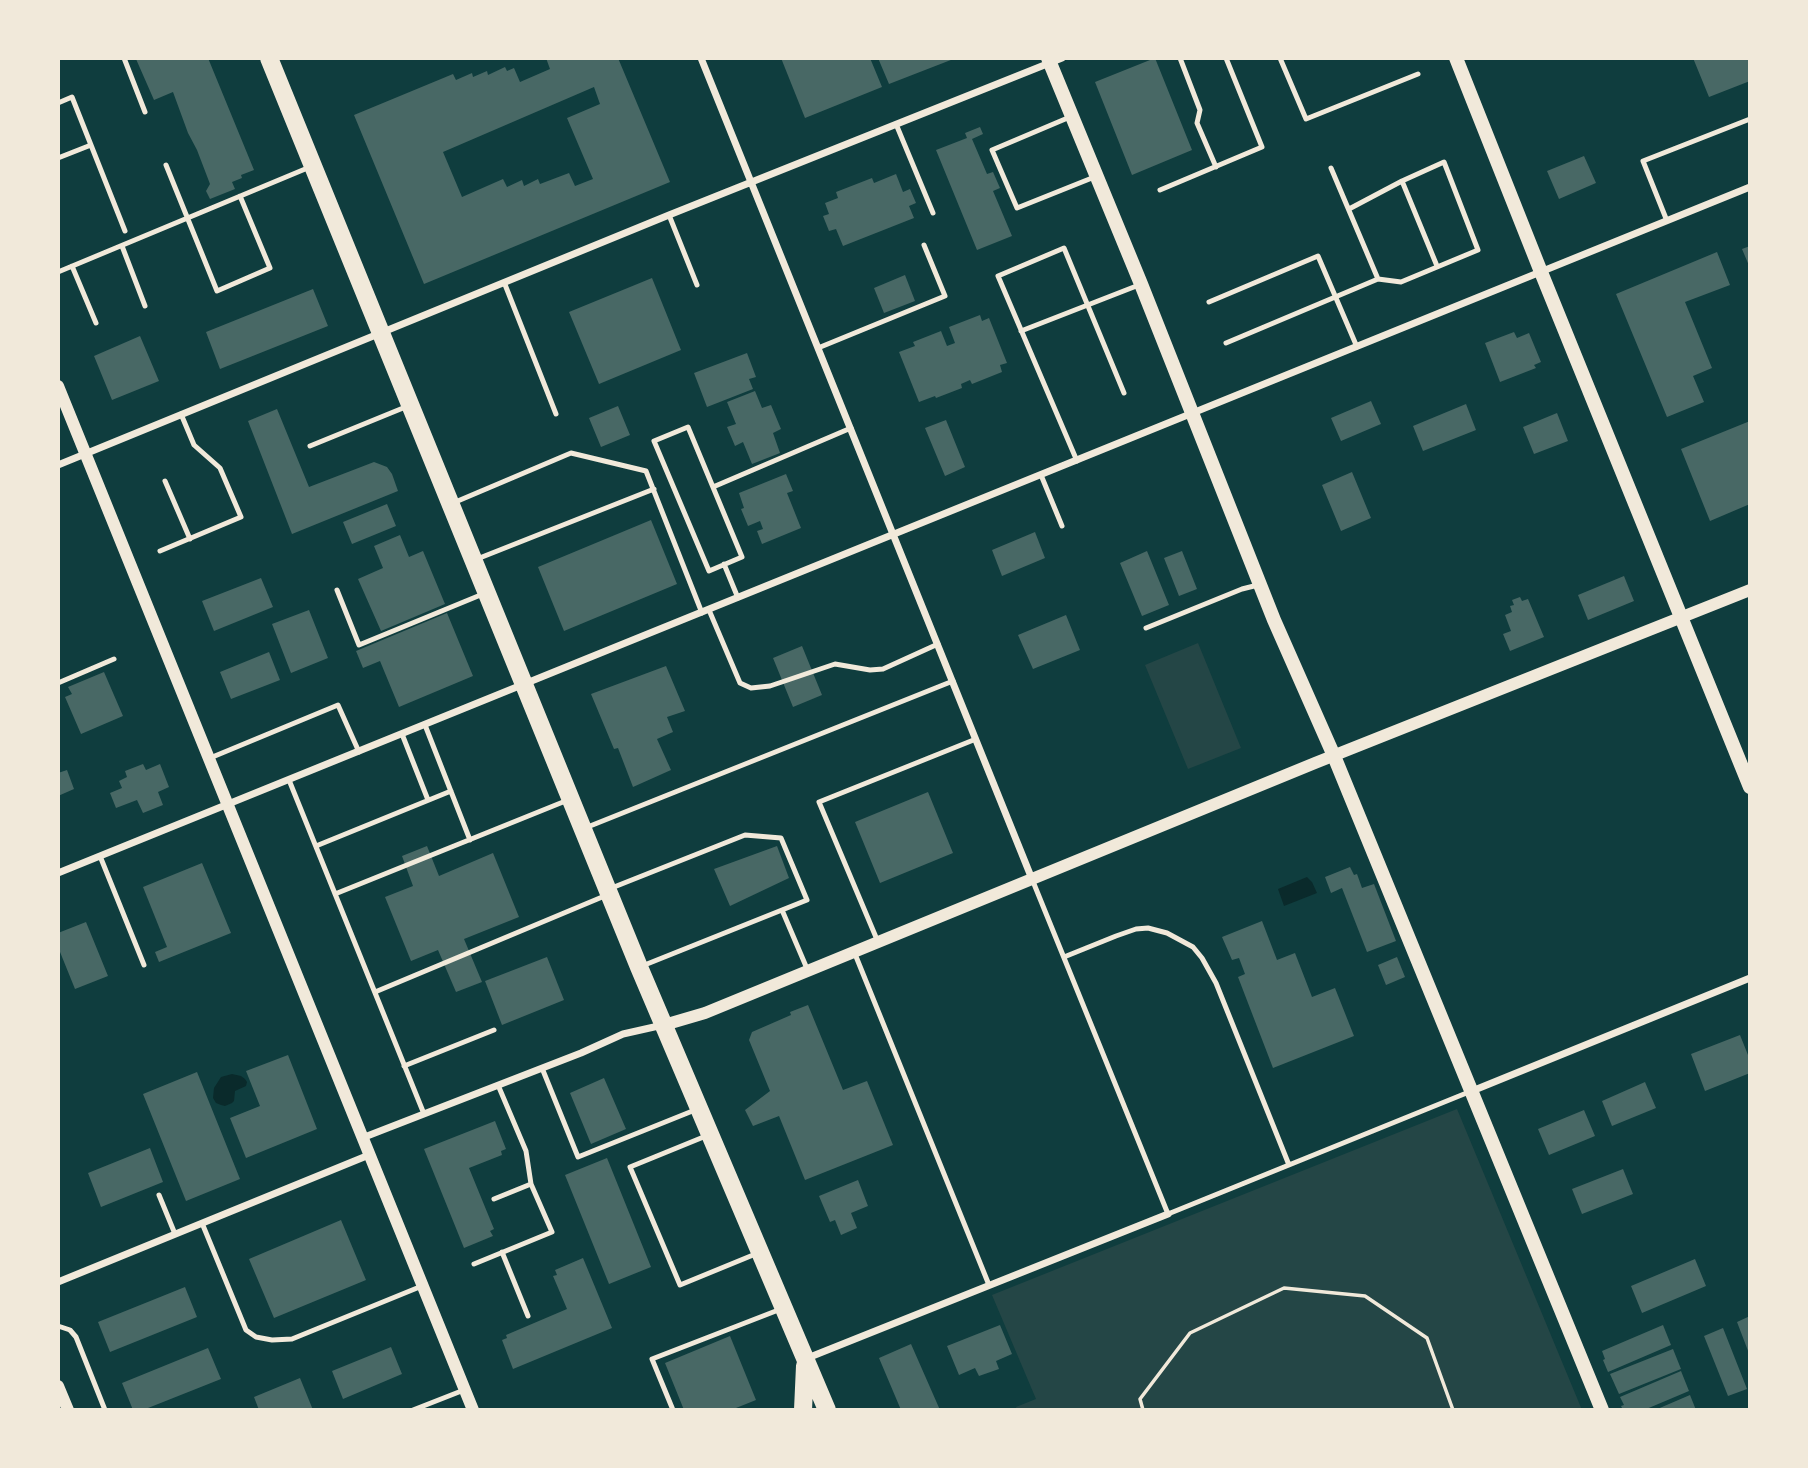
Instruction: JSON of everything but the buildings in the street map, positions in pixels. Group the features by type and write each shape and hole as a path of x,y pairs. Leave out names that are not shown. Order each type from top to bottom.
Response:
{"main road":[{"path":"269,58 639,967 828,1410"},
{"path":"1456,58 1750,787"},
{"path":"1054,59 1072,116 1259,585 1334,756 1602,1410"},
{"path":"803,1410 805,1359"}],"street":[{"path":"701,58 1032,879"},
{"path":"58,465 1054,59"},
{"path":"58,873 1750,187"},
{"path":"58,386 472,1410"},
{"path":"362,1138 622,1034 705,1013 1334,756 1750,590"},
{"path":"1472,1091 1750,978"},
{"path":"58,1282 369,1155"},
{"path":"805,1359 1168,1214"},
{"path":"58,1386 68,1410"}],"lane":[{"path":"124,58 145,112"},
{"path":"1180,58 1200,110 1197,123 1216,167"},
{"path":"1160,190 1262,147 1226,58"},
{"path":"1280,58 1306,119 1418,74"},
{"path":"58,103 72,97 125,231"},
{"path":"1072,116 992,150 1017,208 1097,176"},
{"path":"1667,221 1643,161 1750,118"},
{"path":"896,124 933,213"},
{"path":"58,158 91,145"},
{"path":"1226,343 1378,279 1401,282 1478,250 1444,162 1349,209"},
{"path":"166,165 217,291 270,268 240,196"},
{"path":"58,272 313,166"},
{"path":"1331,168 1378,279"},
{"path":"1402,181 1437,266"},
{"path":"668,215 697,285"},
{"path":"818,348 944,296 924,245"},
{"path":"122,246 145,306"},
{"path":"1077,461 998,276 1064,248 1124,393"},
{"path":"1209,302 1318,256 1357,347"},
{"path":"72,266 96,323"},
{"path":"504,282 556,414"},
{"path":"1021,331 1141,284"},
{"path":"310,446 410,405"},
{"path":"160,551 241,517 220,468 194,444 181,414"},
{"path":"688,427 713,487 742,557 709,571 654,441 688,427"},
{"path":"713,487 851,428"},
{"path":"451,504 571,453 646,471 740,683 751,688 770,686 835,664 870,670 883,669 938,644"},
{"path":"1041,475 1062,526"},
{"path":"165,481 190,539"},
{"path":"474,560 654,489"},
{"path":"724,564 738,598"},
{"path":"1146,628 1259,585"},
{"path":"337,590 359,645 487,592"},
{"path":"58,682 114,659"},
{"path":"583,829 953,681"},
{"path":"208,758 338,705 359,752"},
{"path":"425,725 470,840"},
{"path":"402,734 428,800"},
{"path":"878,942 819,802 976,739"},
{"path":"289,780 424,1114"},
{"path":"316,846 451,791"},
{"path":"335,894 571,799"},
{"path":"375,992 745,835 781,838 807,900 639,967"},
{"path":"100,856 144,965"},
{"path":"1032,879 1168,1214 1472,1091"},
{"path":"782,910 808,971"},
{"path":"1064,957 1136,929 1148,928 1167,933 1193,947 1216,982 1289,1165"},
{"path":"855,952 989,1285"},
{"path":"404,1066 494,1030"},
{"path":"542,1068 578,1157 698,1108"},
{"path":"474,1264 552,1232 531,1184 526,1151 498,1085"},
{"path":"709,1134 630,1167 680,1285 760,1252"},
{"path":"494,1199 531,1184"},
{"path":"159,1195 175,1234"},
{"path":"202,1223 246,1330 256,1338 292,1339 422,1286"},
{"path":"502,1252 528,1316"},
{"path":"673,1410 652,1359 784,1308"},
{"path":"58,1326 69,1330 76,1337 105,1410"},
{"path":"413,1410 464,1390"}],"path":[{"path":"1143,1410 1140,1399 1190,1333 1284,1288 1365,1296 1427,1338 1453,1410"}],"shaded area":[{"path":"1198,643 1241,748 1188,769 1145,665"},
{"path":"1307,877 1317,893 1284,906 1278,889"},
{"path":"232,1074 245,1079 246,1086 235,1091 232,1103 225,1106 216,1103 213,1098 214,1088 221,1077"},
{"path":"1457,1109 1582,1410 1017,1410 1016,1407 1036,1399 992,1295"}]}
